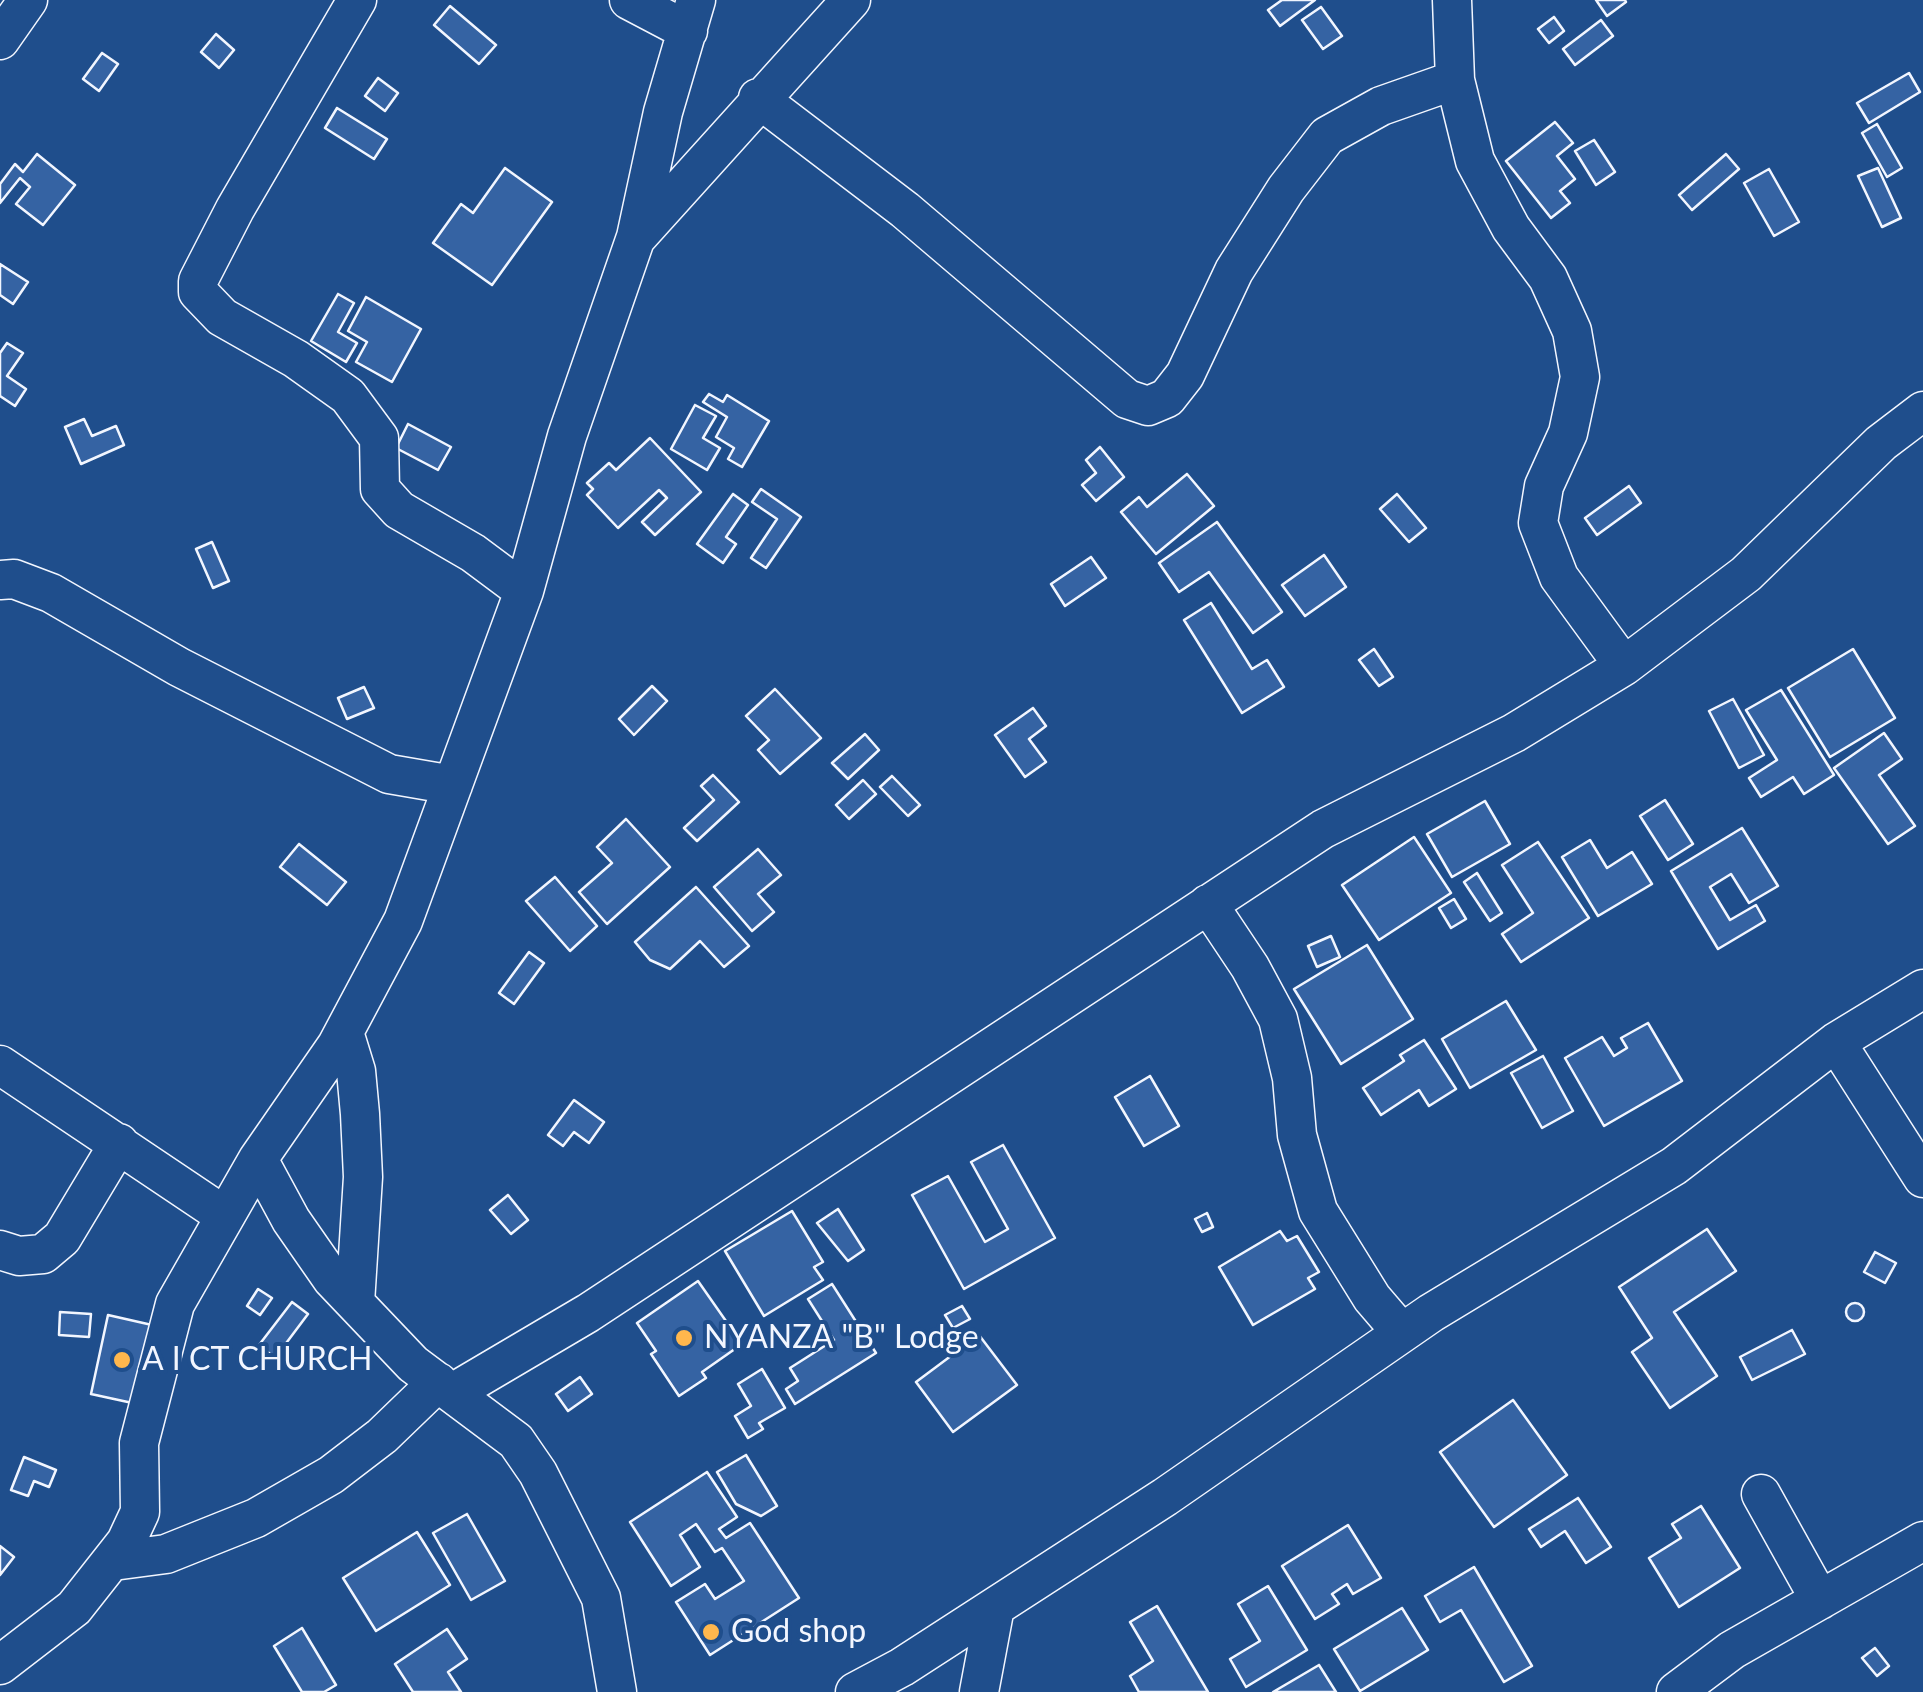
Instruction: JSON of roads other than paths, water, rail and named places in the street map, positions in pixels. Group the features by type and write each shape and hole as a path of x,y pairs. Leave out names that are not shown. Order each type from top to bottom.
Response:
{"street":[{"path":"0,40 28,0"},
{"path":"357,0 235,209 198,282 198,292 222,317 348,396 379,438 380,489 399,510 473,553 524,590"},
{"path":"0,1665 74,1608 113,1560 140,1512 139,1443 174,1304 258,1159 344,1032 404,922 524,590 566,436 636,238 663,112 692,16 628,0"},
{"path":"636,238 850,0"},
{"path":"1452,0 1454,80 1474,161 1511,228 1548,278 1572,330 1580,376 1568,433 1544,486 1538,523 1559,577 1624,666"},
{"path":"758,98 905,210 1127,400 1148,406 1167,398 1185,375 1234,272 1286,189 1327,136 1381,106 1454,80"},
{"path":"113,1560 166,1554 256,1518 331,1475 446,1387 588,1313 1323,829 1514,733 1624,666 1746,574 1881,444 1923,411"},
{"path":"0,580 14,579 50,593 179,668 389,774 453,785"},
{"path":"1208,904 1250,966 1278,1018 1292,1078 1297,1135 1318,1211 1372,1298 1402,1333"},
{"path":"855,1692 995,1607 1402,1333 1674,1166 1836,1042 1923,989"},
{"path":"344,1032 356,1071 360,1114 362,1177 355,1304"},
{"path":"1836,1042 1923,1178"},
{"path":"0,1065 225,1216"},
{"path":"0,1250 18,1256 42,1254 62,1238 119,1143"},
{"path":"258,1159 291,1220 332,1279 414,1364 516,1441 538,1474 602,1598 617,1692"},
{"path":"1761,1494 1820,1600"},
{"path":"1676,1692 1732,1650 1923,1541"},
{"path":"979,1692 995,1607"}],"place":[{"name":"NYANZA \"B\" Lodge","path":"684,1338"},
{"name":"A I CT CHURCH","path":"122,1360"},
{"name":"God shop","path":"711,1632"}]}
